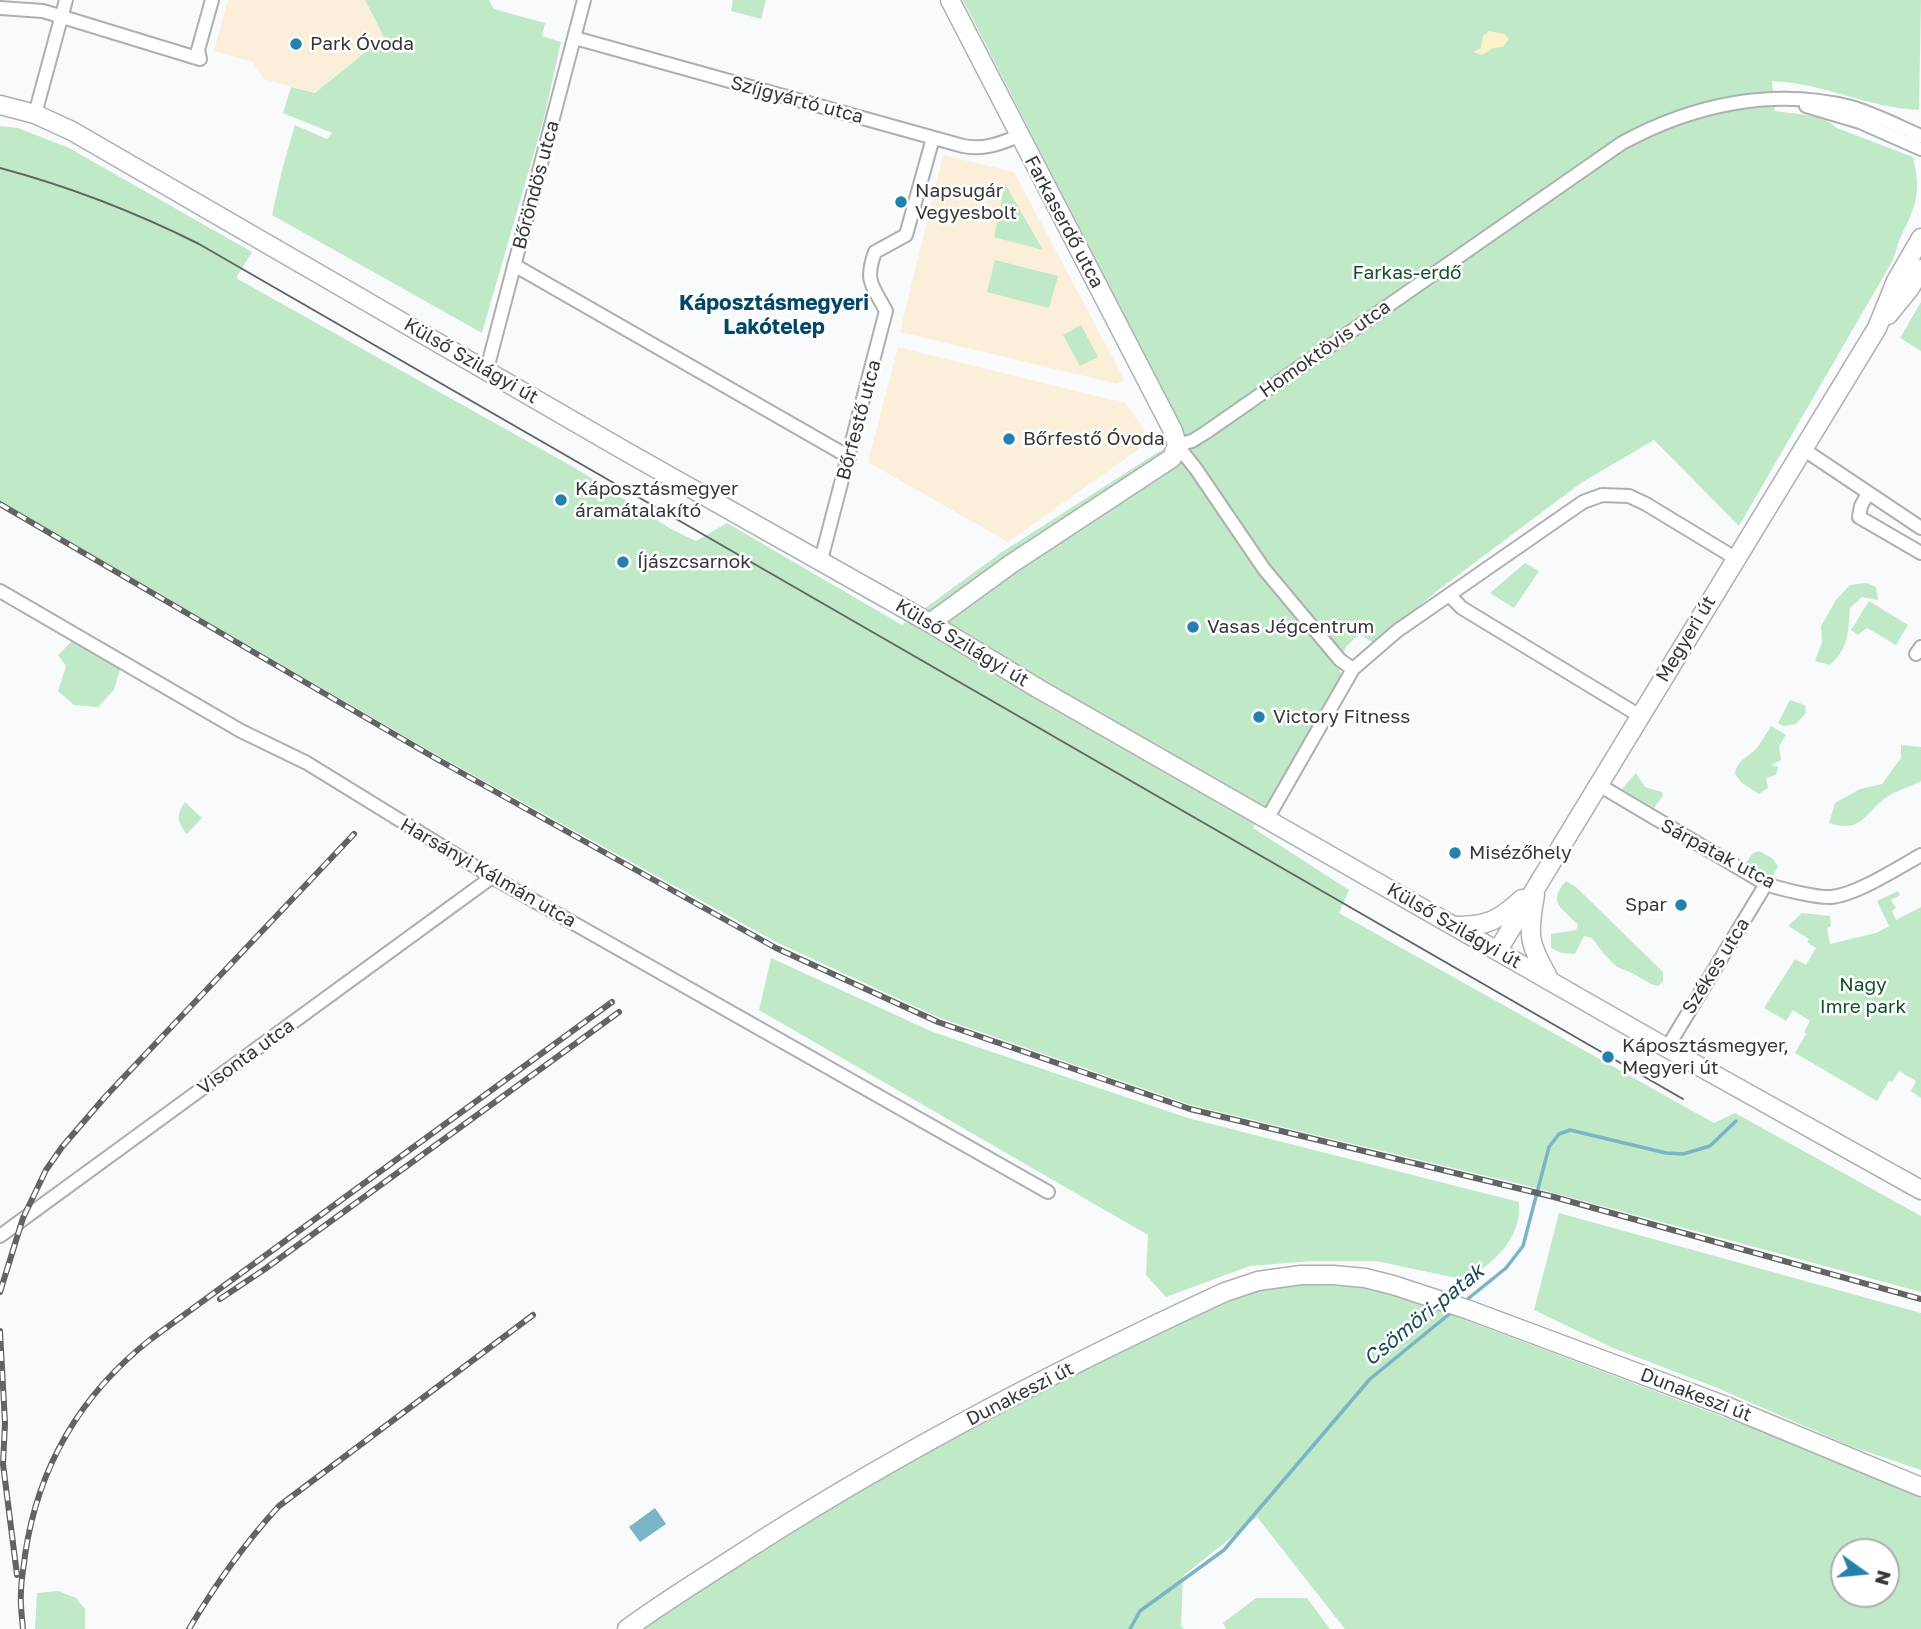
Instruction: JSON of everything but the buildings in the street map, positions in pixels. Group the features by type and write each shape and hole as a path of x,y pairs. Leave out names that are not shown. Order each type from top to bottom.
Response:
{"street":[{"path":"35,114 66,0"},
{"path":"0,8 43,11 200,60 198,50 212,0"},
{"name":"Bőröndös utca","path":"487,369 584,0"},
{"name":"Farkaserdő utca","path":"950,0 1173,431 1177,445"},
{"name":"Szíjgyártó utca","path":"575,38 978,149 992,147 1019,136"},
{"name":"Homoktövis utca","path":"930,623 1012,564 1172,458 1177,445 1192,441 1205,433 1622,143 1644,131 1694,111 1724,104 1779,98 1804,99 1853,108 1921,136"},
{"name":"Homoktövis utca","path":"1779,98 1860,122 1921,149"},
{"name":"Külső Szilágyi út","path":"0,105 35,114 81,137 625,451 821,560 1267,819 1921,1191"},
{"name":"Bőrfestő utca","path":"821,560 886,312 868,277 870,264 874,252 906,236 933,138"},
{"name":"Megyeri út","path":"1877,328 1896,281 1921,238"},
{"path":"514,265 849,457"},
{"name":"Megyeri út","path":"1498,950 1877,328 1910,288 1921,269"},
{"path":"1177,445 1264,569 1340,660 1353,669"},
{"path":"1803,450 1921,528"},
{"path":"1868,493 1858,517 1921,553"},
{"path":"1267,819 1353,669 1397,631 1576,506 1602,495 1629,496 1646,503 1735,558"},
{"name":"Harsányi Kálmán utca","path":"0,592 240,731 307,763 492,877 1048,1192"},
{"path":"1450,596 1462,608 1640,716"},
{"name":"Sárpatak utca","path":"1599,785 1766,884 1831,897 1858,888 1921,855"},
{"name":"Visonta utca","path":"0,1236 492,877"},
{"name":"Székes utca","path":"1667,1048 1766,884"},
{"path":"1455,926 1485,925 1497,919 1537,885"},
{"path":"1537,885 1529,928 1530,941 1550,981"},
{"name":"Dunakeszi út","path":"627,1629 792,1520 890,1463 1140,1333 1226,1292 1258,1281 1301,1275 1364,1278 1449,1303 1726,1406 1921,1487"}],"shaded area":[{"name":"Park Óvoda","path":"228,0 365,0 384,37 315,93 264,79 253,62 214,51"},
{"path":"943,155 1014,172 1124,379 1118,384 900,332"},
{"name":"Bőrfestő Óvoda","path":"898,347 1125,403 1146,432 1143,446 1008,542 868,462"}],"green space":[{"path":"365,0 489,0 494,9 545,23 542,36 561,42 544,118 482,333 272,215 295,125 327,139 332,133 283,113 291,87 315,93 384,37"},
{"path":"733,0 766,0 761,19 731,11"},
{"name":"Farkas-erdő","path":"963,0 1921,0 1919,110 1882,105 1810,86 1772,81 1775,111 1824,120 1837,128 1913,157 1917,189 1914,206 1893,260 1739,526 1654,440 1581,483 1437,591 1374,643 1359,634 1346,647 1338,667 1343,676 1253,828 1349,890 1339,913 1714,1123 1735,1113 1921,1216 1921,1292 1524,1185 1191,1105 940,1018 778,943 437,755 0,501 0,126 18,128 69,148 252,252 236,278 575,468 671,529 696,541 727,523 902,625 1002,552 1185,435"},
{"path":"1005,184 1043,250 994,237"},
{"path":"995,260 1058,276 1049,308 987,292"},
{"path":"1921,302 1921,351 1900,338"},
{"path":"1081,325 1098,357 1080,366 1063,335"},
{"path":"1525,563 1539,571 1514,608 1490,593"},
{"path":"1866,583 1876,587 1878,600 1862,597 1850,608 1849,625 1841,652 1830,665 1815,661 1822,642 1821,626 1836,600 1850,585"},
{"path":"1869,601 1908,625 1896,645 1867,628 1858,635 1851,630"},
{"path":"73,640 121,666 114,690 98,707 74,705 58,691 66,666 58,655"},
{"path":"1790,700 1805,705 1806,713 1796,724 1784,726 1778,723"},
{"path":"1771,726 1786,735 1779,746 1781,760 1771,765 1778,767 1776,775 1766,778 1768,788 1759,794 1742,783 1735,774 1740,763 1756,749"},
{"path":"1901,745 1921,747 1921,781 1890,795 1857,823 1841,826 1829,823 1835,803 1860,789 1882,784 1901,758"},
{"path":"1636,773 1645,787 1662,792 1663,796 1654,808 1622,789"},
{"path":"185,802 202,818 187,834 179,818"},
{"path":"1759,851 1772,858 1778,866 1771,880 1755,874 1745,864 1753,853"},
{"path":"1566,881 1576,887 1663,972 1663,982 1658,986 1651,984 1617,967 1592,938 1584,936 1575,954 1561,953 1551,948 1551,934 1576,930 1578,925 1557,900 1557,895"},
{"name":"Nagy Imre park","path":"1898,891 1900,895 1891,900 1896,908 1892,911 1896,920 1921,907 1921,1098 1911,1091 1916,1081 1899,1071 1892,1082 1889,1081 1877,1101 1795,1053 1810,1021 1793,1010 1786,1021 1764,1008 1795,959 1806,965 1816,948 1807,942 1809,939 1788,926 1802,913 1830,916 1831,926 1827,928 1830,944 1876,933 1889,926 1877,901"},
{"path":"771,958 933,1032 1188,1118 1519,1202 1516,1227 1496,1257 1466,1280 1376,1261 1313,1261 1250,1266 1166,1297 1146,1275 1148,1235 759,1010"},
{"path":"1559,1213 1921,1313 1921,1470 1850,1446 1715,1387 1613,1348 1534,1310"},
{"path":"1301,1284 1360,1287 1415,1301 1848,1464 1921,1498 1921,1629 1345,1629 1257,1517 1183,1576 1181,1626 1184,1629 638,1629 794,1527 892,1470 1188,1317 1263,1289"},
{"path":"58,1591 76,1598 85,1609 85,1629 35,1629 37,1593"},
{"path":"1256,1598 1307,1598 1330,1629 1226,1629 1223,1623"}],"sand":[{"path":"1489,31 1504,34 1509,39 1503,47 1493,48 1482,55 1473,52 1481,48 1483,36"}],"water":[{"path":"655,1508 666,1524 640,1542 629,1527"}],"waterway":[{"name":"Csömöri-patak","path":"1464,1302 1506,1268 1523,1246 1549,1147 1559,1134 1570,1130 1666,1153 1683,1154 1710,1146 1736,1121"},
{"name":"Csömöri-patak","path":"1130,1629 1140,1611 1224,1550 1370,1379 1453,1311"}],"tram line":[{"path":"0,168 101,201 199,244 1683,1099"}],"railway":[{"path":"0,504 435,758 776,948 938,1022 1190,1109 1554,1197 1921,1299"},
{"path":"0,1292 23,1218 46,1170 62,1147 105,1097 354,834"},
{"path":"23,1629 22,1578 31,1523 40,1492 52,1462 84,1408 126,1360 612,1002"},
{"path":"220,1299 619,1012"},
{"path":"189,1629 231,1565 279,1506 533,1315"},
{"path":"0,1331 5,1423 3,1464 17,1575"}],"place":[{"name":"Park Óvoda","path":"296,44"},
{"name":"Napsugár Vegyesbolt","path":"901,202"},
{"name":"Bőrfestő Óvoda","path":"1009,439"},
{"name":"Káposztásmegyer áramátalakító","path":"561,500"},
{"name":"Íjászcsarnok","path":"623,562"},
{"name":"Vasas Jégcentrum","path":"1193,627"},
{"name":"Victory Fitness","path":"1259,717"},
{"name":"Misézőhely","path":"1455,853"},
{"name":"Spar","path":"1681,905"},
{"name":"Káposztásmegyer, Megyeri út","path":"1608,1057"}],"district":[{"name":"Káposztásmegyeri Lakótelep","path":"774,315"}]}
